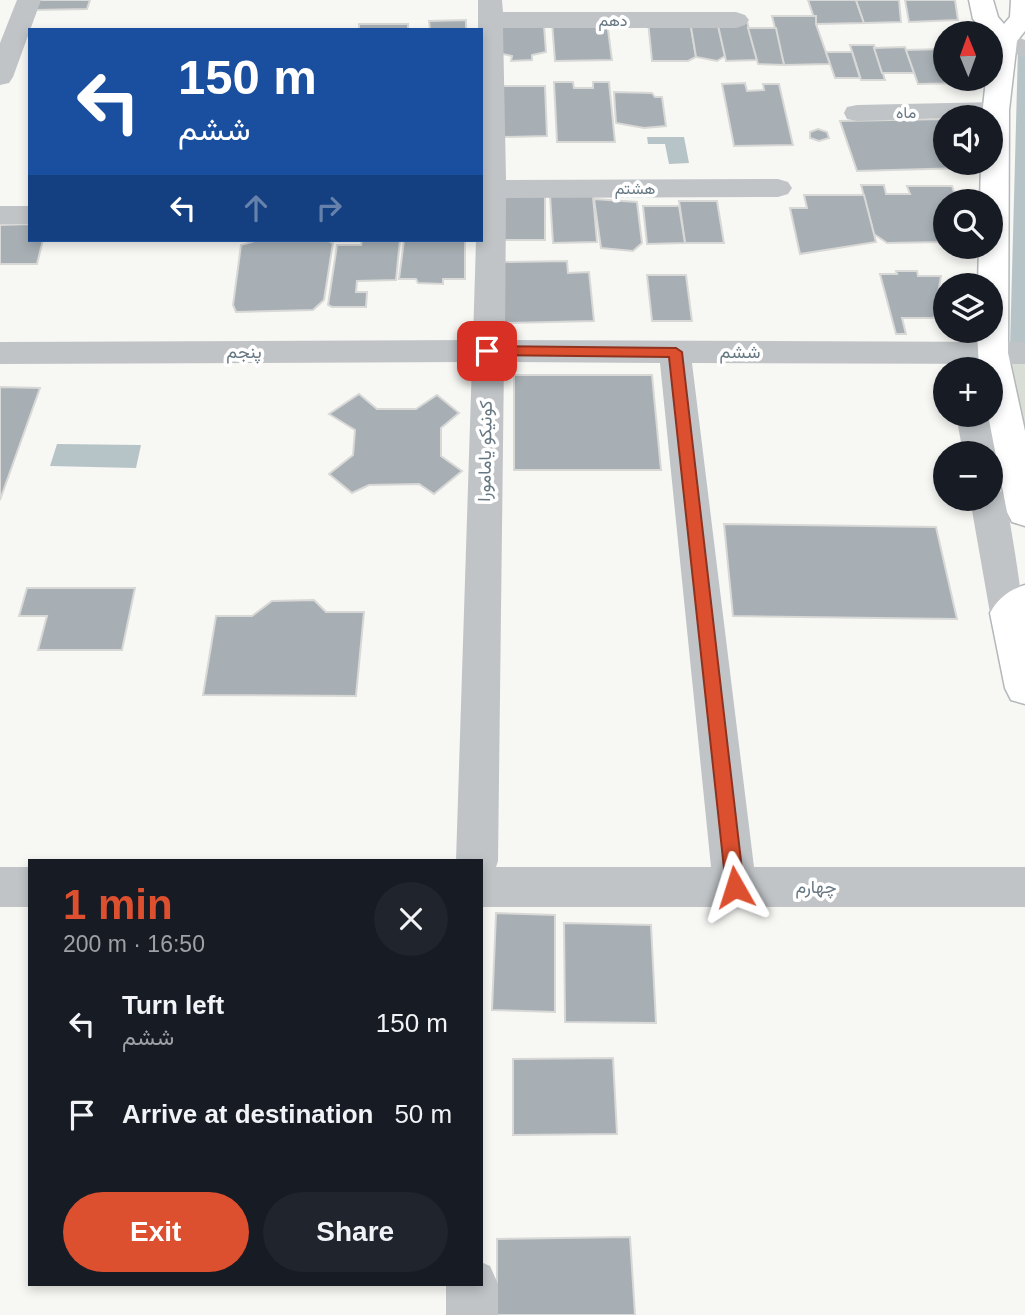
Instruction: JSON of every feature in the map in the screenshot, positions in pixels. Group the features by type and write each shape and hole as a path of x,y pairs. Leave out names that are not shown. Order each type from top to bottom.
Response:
{"main road":[{"path":"981,0 986,19 1015,45"},
{"path":"997,105 1022,18 1023,0"},
{"path":"973,357 990,175"},
{"path":"996,427 1025,512"},
{"path":"1017,606 1025,688"}],"street":[{"path":"0,76 29,0"},
{"name":"دهم","path":"490,10 736,19"},
{"name":"کونیکو یامامورا","path":"477,859 487,351 490,10"},
{"name":"ماه","path":"857,113 933,111"},
{"name":"هشتم","path":"488,206 778,188"},
{"path":"0,215 28,215"},
{"name":"ششم","path":"487,351 933,358"},
{"name":"پنجم","path":"0,354 487,351"},
{"path":"676,352 735,887"},
{"name":"ششم","path":"994,357 1025,354"},
{"path":"991,511 1017,606"},
{"path":"0,887 28,887"},
{"name":"چهارم","path":"483,887 1025,887"},
{"path":"472,1286 472,1315"}],"shaded area":[{"path":"1018,49 1025,52 1025,348 1010,348"},
{"path":"647,137 684,137 689,163 669,164 665,144 648,144"},
{"path":"1011,362 1025,362 1025,440"},
{"path":"57,444 141,445 136,468 50,466"}],"building":[{"path":"38,0 90,0 87,9 35,10"},
{"path":"808,0 856,0 864,23 816,24"},
{"path":"856,0 899,0 901,22 864,23"},
{"path":"905,0 955,0 958,20 909,22"},
{"path":"772,16 816,16 816,24 830,64 784,65"},
{"path":"466,20 466,28 430,28 429,21"},
{"path":"648,21 690,21 696,57 688,61 652,61"},
{"path":"690,21 717,21 725,56 717,61 696,57"},
{"path":"717,21 747,21 757,60 726,61"},
{"path":"552,22 607,22 612,60 555,61"},
{"path":"359,24 408,24 408,28 359,28"},
{"path":"500,26 544,26 546,52 532,55 532,60 511,61 512,56 502,54"},
{"path":"748,28 776,28 784,65 758,64"},
{"path":"850,45 874,45 885,80 861,80"},
{"path":"905,47 914,73 882,73 874,48"},
{"path":"933,49 933,84 918,84 906,50"},
{"path":"826,52 852,52 860,78 835,78"},
{"path":"554,82 573,82 574,88 593,88 593,82 609,82 615,142 557,142"},
{"path":"745,83 747,91 764,90 763,84 779,84 793,145 734,146 722,84"},
{"path":"500,86 545,86 547,136 503,137"},
{"path":"614,92 652,93 655,97 662,97 666,126 644,128 616,123"},
{"path":"933,119 933,169 857,171 840,121"},
{"path":"818,129 827,132 829,138 819,141 810,138 810,132"},
{"path":"861,185 884,185 886,194 910,194 907,186 952,186 953,189 933,189 933,242 887,243 874,234"},
{"path":"498,195 545,195 545,240 497,240"},
{"path":"804,195 864,195 876,242 800,254 790,208 807,208"},
{"path":"550,196 593,196 597,242 553,243"},
{"path":"594,199 637,202 642,243 633,251 601,248"},
{"path":"679,201 717,201 724,243 685,243"},
{"path":"643,206 679,206 685,243 647,244"},
{"path":"28,224 28,242 42,242 37,264 0,264 0,225"},
{"path":"252,242 333,243 324,300 313,310 236,312 233,305 241,245"},
{"path":"362,242 400,242 396,280 357,281 356,292 367,292 366,307 328,305 337,245 361,245"},
{"path":"404,242 465,242 465,279 443,279 443,284 399,279"},
{"path":"567,261 568,273 589,272 594,321 503,323 501,262"},
{"path":"896,271 917,271 918,276 933,276 933,318 902,318 906,334 896,334 880,274 897,274"},
{"path":"647,275 686,275 692,321 652,321"},
{"path":"514,375 652,375 661,470 514,470"},
{"path":"0,387 40,388 0,500"},
{"path":"359,394 377,409 416,409 437,395 459,413 441,428 441,456 462,471 434,494 419,484 369,485 352,493 329,474 353,455 355,430 329,414"},
{"path":"724,524 936,527 957,619 733,616"},
{"path":"27,588 135,588 122,650 38,650 47,616 19,616"},
{"path":"314,600 326,612 364,612 356,696 203,695 216,616 252,616 272,601"},
{"path":"496,913 555,915 555,1012 492,1010"},
{"path":"564,923 651,925 656,1023 565,1022"},
{"path":"613,1058 617,1134 513,1135 513,1059"},
{"path":"630,1237 635,1315 497,1315 497,1239"}],"route":[{"path":"487,351 676,352 735,887"}]}
